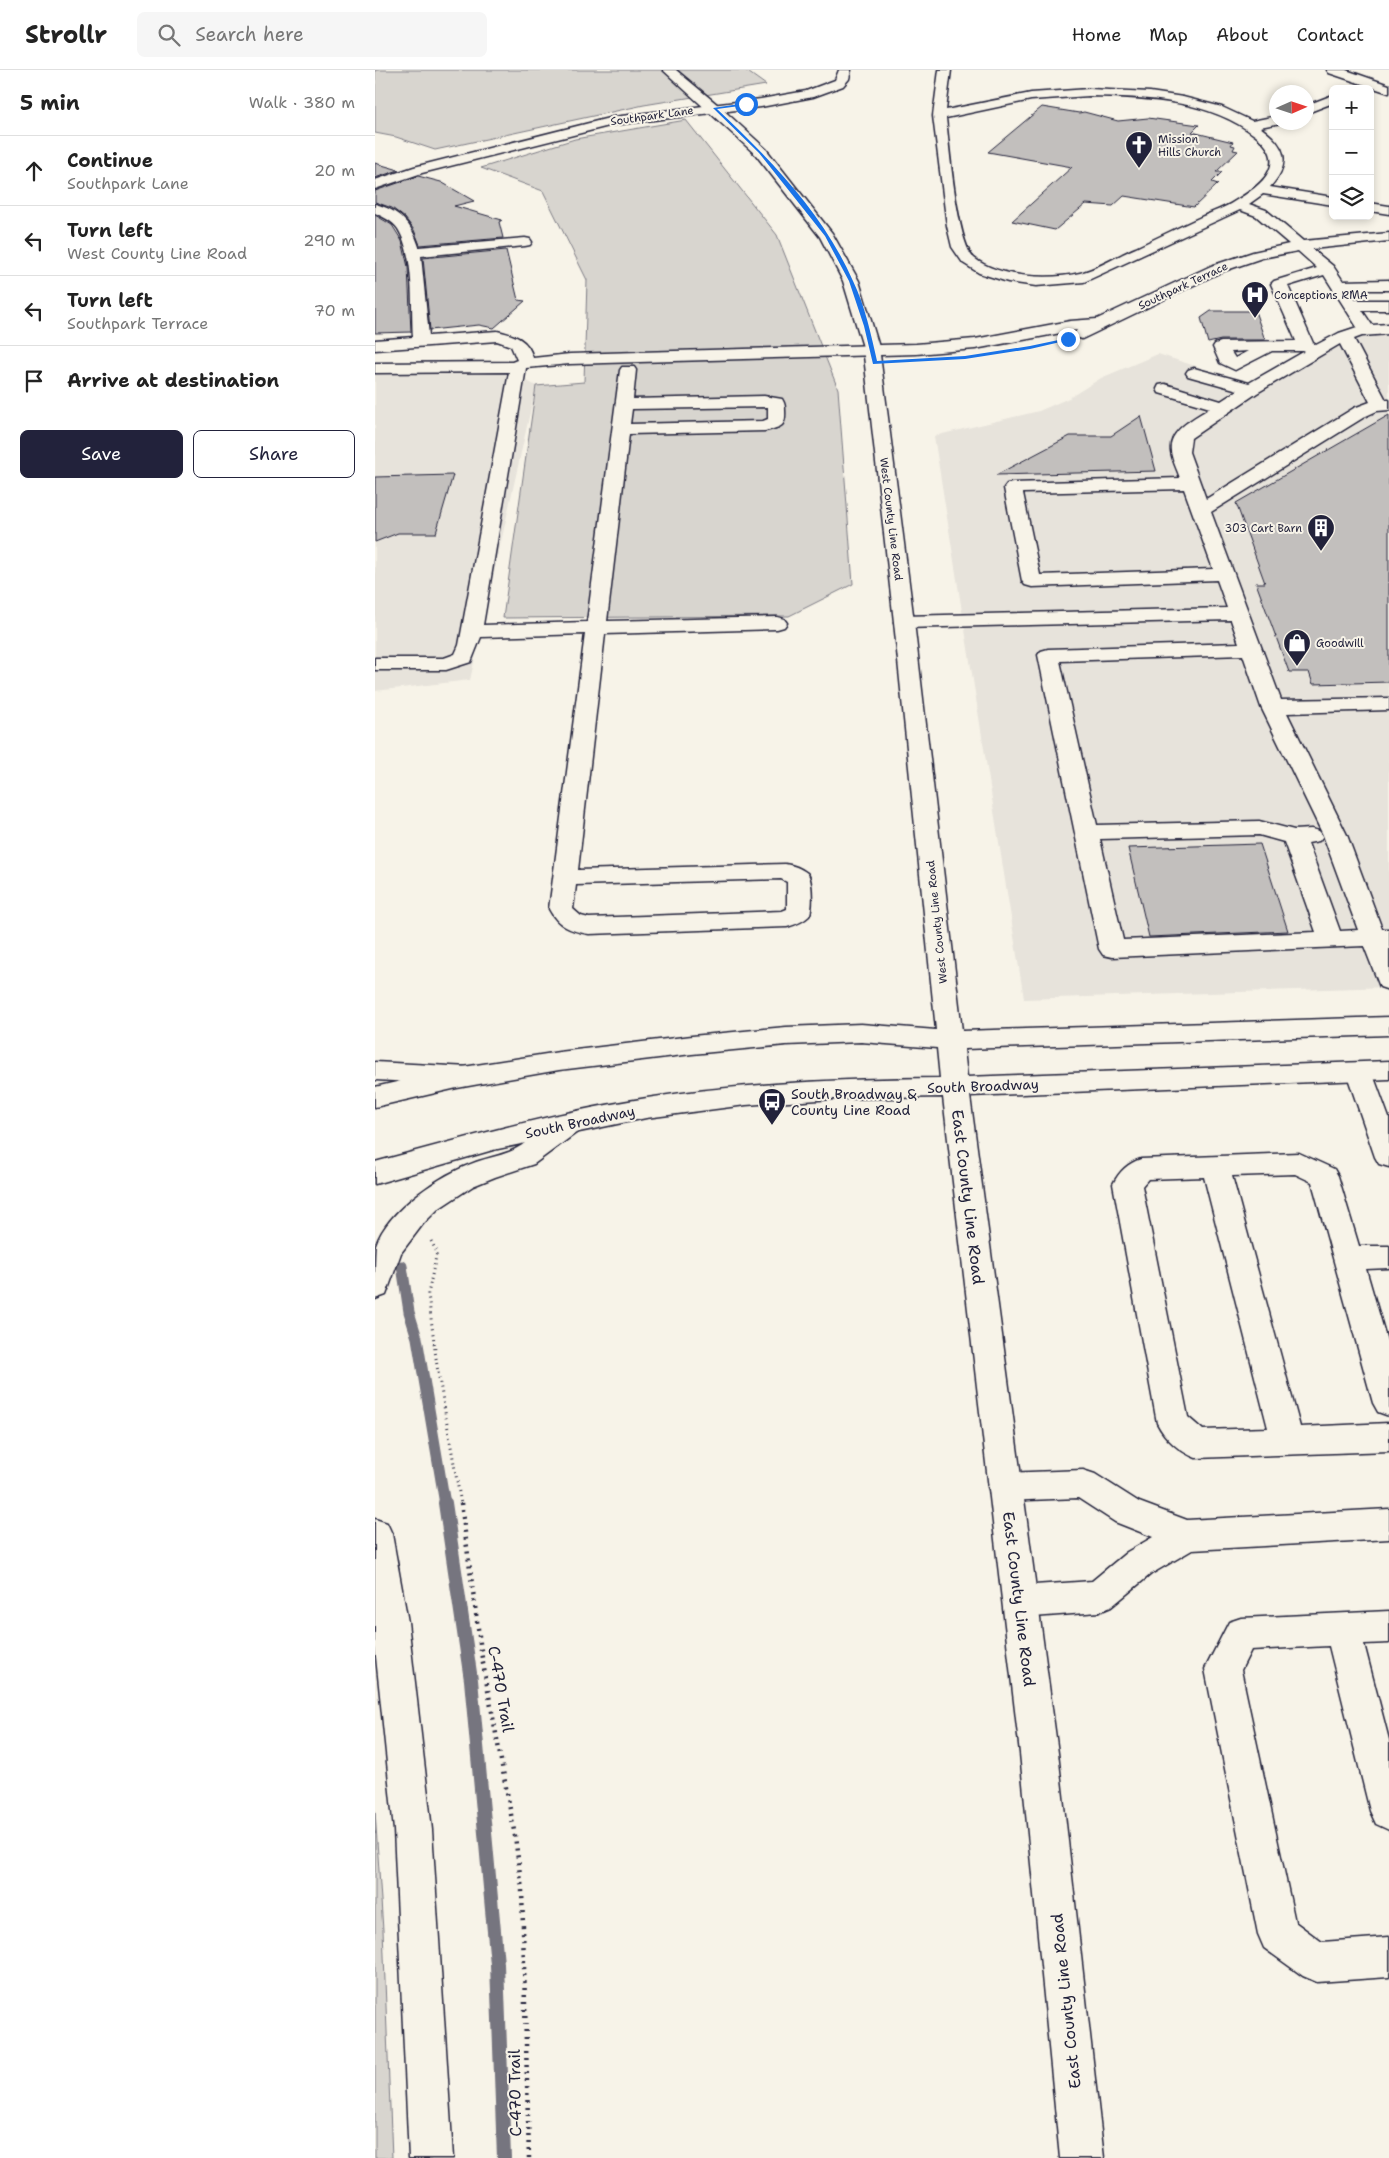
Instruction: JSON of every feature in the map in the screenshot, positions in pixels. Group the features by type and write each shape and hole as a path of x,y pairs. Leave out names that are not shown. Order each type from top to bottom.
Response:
{"main road":[{"name":"West County Line Road","path":"669,70 714,108 761,152 805,206 827,236 851,281 867,326 873,357 883,459 904,622 950,1040"},
{"name":"Southpark Lane","path":"375,185 419,170 613,121 779,100 822,91 839,83 843,79 845,70"},
{"path":"939,116 1011,98 1042,94 1094,92 1138,94 1206,106 1240,118 1271,142 1278,155 1277,168 1270,181 1262,190 1239,204 1084,277 1061,280 1036,280 1008,277 984,270 967,260 959,247 954,226 939,116 945,70"},
{"path":"1333,70 1383,88"},
{"path":"1127,81 1138,94 1156,106 1173,113"},
{"path":"1314,106 1329,101"},
{"path":"1216,122 1250,125 1269,121"},
{"name":"Southpark Lane","path":"375,195 441,171 452,163"},
{"path":"1262,190 1329,200"},
{"path":"1239,204 1261,213 1328,269 1351,305 1383,331"},
{"path":"375,208 396,218 403,226 413,246 421,341"},
{"path":"1374,208 1389,210"},
{"name":"Southpark Terrace","path":"873,357 921,361 1006,352 1068,339 1081,335 1098,324 1133,310 1217,269 1250,257 1301,246 1389,237"},
{"path":"413,252 525,242"},
{"path":"1312,348 1279,284 1328,269"},
{"path":"1339,286 1389,285"},
{"path":"1351,305 1389,305"},
{"path":"1383,331 1345,336 1312,348 1184,433 1181,438 1180,452 1272,707 1335,835 1381,937 1389,981"},
{"path":"375,345 479,336 510,338 524,349 471,631 464,658 446,664 375,664"},
{"path":"1201,510 1360,412 1384,405 1345,336"},
{"path":"1270,346 1312,348"},
{"path":"520,368 827,351 873,357"},
{"path":"375,368 628,370 810,363 873,357"},
{"path":"565,878 785,872 799,878 799,912 787,919 589,926 575,924 565,918 561,909 628,370"},
{"path":"1194,373 1251,389"},
{"path":"1165,389 1223,408"},
{"path":"621,429 765,426 777,422 776,403 764,401 624,404"},
{"path":"1191,483 1013,488 1032,581 1224,574"},
{"path":"904,622 1239,614"},
{"path":"471,631 777,623"},
{"path":"1251,649 1049,655 1112,949 1381,937"},
{"path":"1272,707 1389,704"},
{"path":"1087,832 1259,828 1294,837 1335,835"},
{"path":"1294,837 1331,939"},
{"path":"375,1097 469,1076 559,1061 786,1036 861,1033 950,1040 1389,1026"},
{"name":"East County Line Road","path":"950,1040 1040,1763 1082,2158"},
{"name":"South Broadway","path":"375,1173 484,1142 570,1123 646,1108 746,1096 833,1088 955,1087 1389,1070"},
{"path":"375,1071 469,1076"},
{"path":"1359,1072 1389,1156"},
{"path":"375,1287 383,1262 394,1239 432,1199 470,1175 523,1158 570,1123"},
{"path":"1389,1404 1325,1176 1299,1163 1215,1166 1141,1169 1127,1184 1173,1423 1196,1444 1389,1437"},
{"path":"1215,1166 1287,1440"},
{"path":"1348,1258 1389,1257"},
{"path":"1005,1487 1083,1484 1127,1512 1187,1535 1389,1524"},
{"path":"375,1534 391,1631 413,1830 431,2158"},
{"path":"1020,1602 1099,1596 1139,1563 1187,1535"},
{"path":"1389,1627 1241,1634 1223,1669 1278,1934 1317,1962 1389,1957"},
{"path":"1341,1629 1389,1811"}],"path":[{"name":"C-470 Trail","path":"426,1236 437,1252 428,1294 437,1366 467,1540 482,1658 515,1836 522,1890 529,2158"}],"shaded area":[{"path":"375,70 745,70 766,85 644,105 435,150 396,137 375,133"},
{"path":"686,120 777,235 838,389 853,584 789,616 503,618 536,386 584,382 587,280 543,191 481,168 575,139"},
{"path":"1389,329 1389,987 1024,999 934,436 1039,411 1069,398 1101,378 1158,354 1257,386 1334,341"},
{"path":"490,360 536,386 470,680 375,691 375,362"},
{"path":"375,1811 383,1930 392,2158 375,2158"}],"building":[{"name":"Mission Hills Church","path":"1042,107 1079,113 1084,112 1118,121 1148,118 1199,125 1192,132 1233,142 1231,145 1235,146 1233,150 1238,151 1216,172 1222,172 1212,182 1218,184 1194,207 1124,196 1113,206 1086,204 1055,230 1012,221 1072,167 988,152"},
{"path":"375,163 399,170 375,178"},
{"path":"418,176 441,182 474,201 454,206 502,220 499,222 503,238 420,245 414,230 405,218 392,208 375,202 375,191"},
{"path":"375,215 392,225 402,241 408,267 411,332 375,333"},
{"path":"506,250 518,300 525,301 494,328 479,325 430,330 423,258"},
{"path":"1211,311 1255,311 1265,340 1221,340 1208,343 1201,318"},
{"name":"303 Cart Barn","path":"1389,415 1389,682 1313,684 1309,672 1289,672 1256,583 1265,583 1236,503"},
{"path":"1141,416 1156,471 996,475 1070,436 1111,436"},
{"path":"453,475 436,533 398,533 375,542 375,477"},
{"path":"1260,844 1288,931 1149,937 1128,848"}],"waterway":[{"path":"402,1266 409,1312 417,1338 445,1504"},
{"path":"445,1503 471,1680 497,1964 504,2158"}],"place":[{"name":"Mission Hills Church","path":"1139,169"},
{"name":"Conceptions RMA","path":"1255,319"},
{"name":"303 Cart Barn","path":"1321,552"},
{"name":"Goodwill","path":"1297,667"},
{"name":"South Broadway & County Line Road","path":"772,1126"}],"route":[{"path":"746,104 714,108 761,152 827,236 851,281 867,326 875,363 965,358 1030,348 1068,339"}]}
